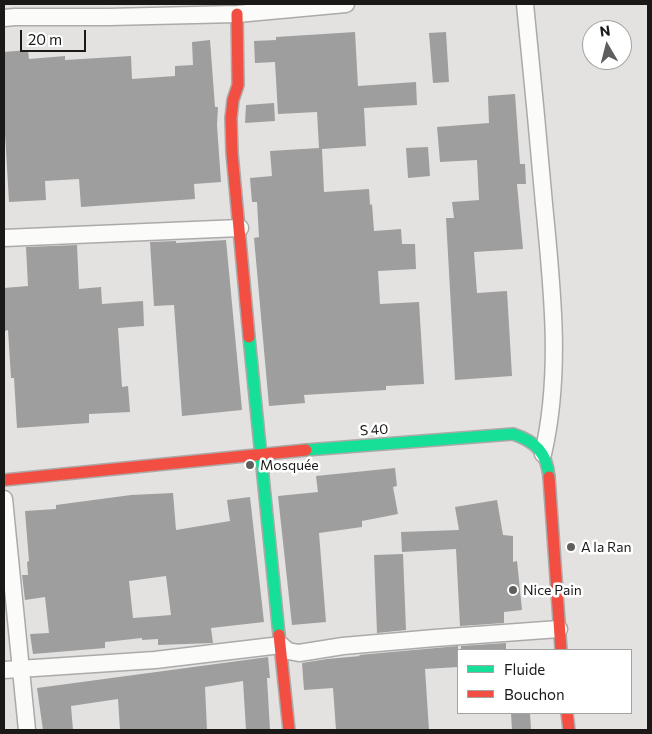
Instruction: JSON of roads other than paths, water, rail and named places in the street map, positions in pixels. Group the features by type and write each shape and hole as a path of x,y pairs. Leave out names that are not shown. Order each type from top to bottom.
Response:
{"street":[{"path":"4,18 237,14 346,4"},
{"path":"525,4 549,248 554,345 553,397 543,454 548,469 561,649"},
{"path":"237,14 238,84 233,100 231,118 232,153 260,453 289,730"},
{"path":"4,238 240,228"},
{"name":"S 40","path":"4,480 260,453 513,434 536,444 543,454"},
{"path":"4,499 27,730"},
{"path":"4,670 154,660 281,645 288,651 299,653 343,646 559,629"},
{"path":"567,714 569,730"}],"place":[{"name":"Mosquée","path":"250,465"},
{"name":"A la Ran","path":"571,547"},
{"name":"Nice Pain","path":"513,590"}]}
